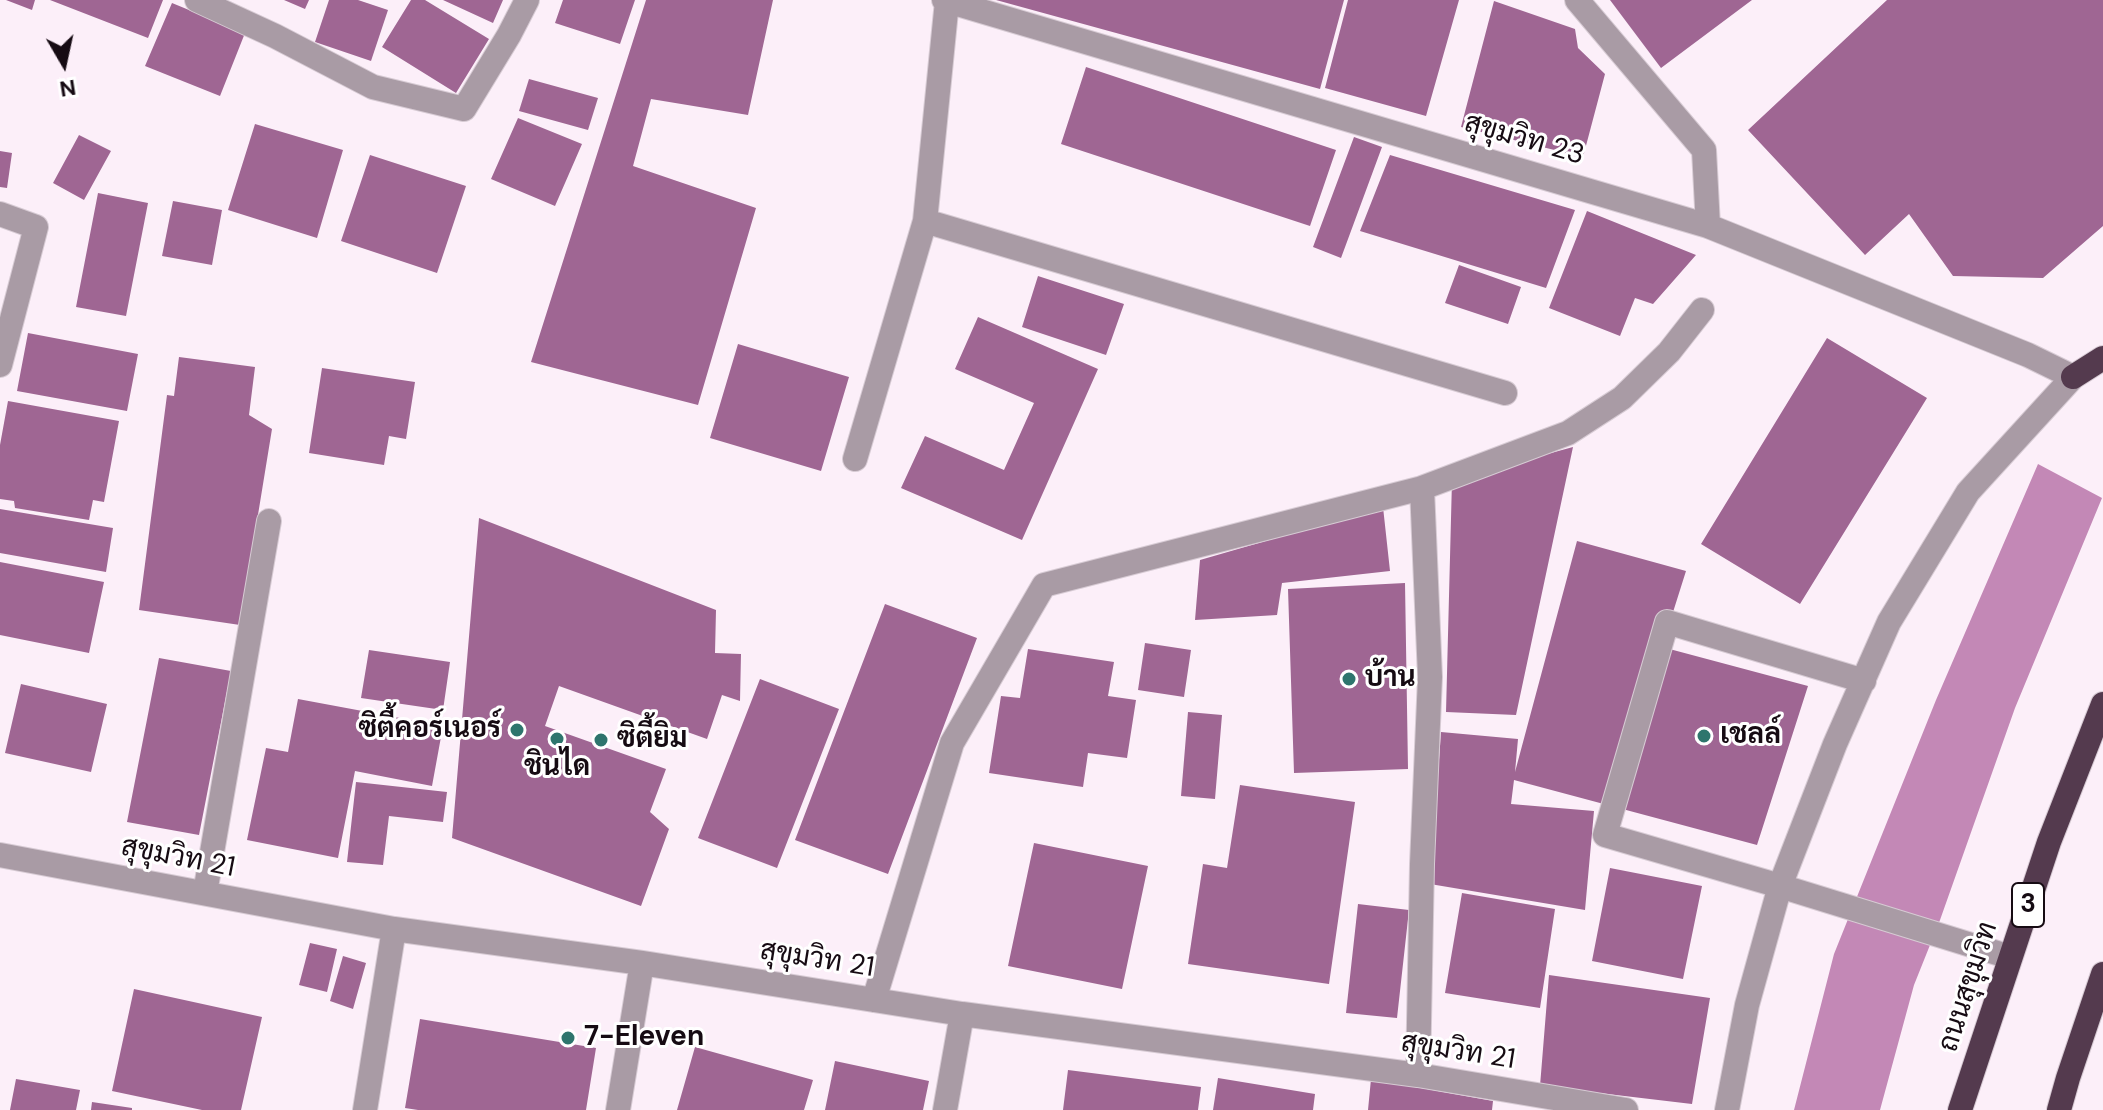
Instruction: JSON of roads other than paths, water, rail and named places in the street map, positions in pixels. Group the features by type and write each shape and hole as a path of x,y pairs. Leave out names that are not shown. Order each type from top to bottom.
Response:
{"highway":[{"path":"2073,377 2103,358"},
{"name":"ถนนสุขุมวิท","path":"1960,1110 2049,842 2103,704"},
{"path":"2059,1110 2103,974"}],"street":[{"path":"197,0 373,87 464,109 527,0"},
{"path":"855,459 925,221 946,0"},
{"name":"สุขุมวิท 23","path":"946,0 1708,226 2028,355 2073,377"},
{"path":"1577,0 1704,150 1708,226"},
{"path":"0,214 36,227 0,365"},
{"path":"925,221 1505,393"},
{"path":"874,1000 952,743 1044,585 1422,488 1568,433 1622,398 1669,352 1702,310"},
{"path":"1727,1110 1747,1005 1780,886 1835,744 1889,622 1968,492 2073,377"},
{"path":"1418,1075 1430,677 1422,488"},
{"path":"205,893 269,521"},
{"path":"1864,681 1667,622 1605,835 2010,957"},
{"name":"สุขุมวิท 21","path":"0,855 394,929 642,963 962,1014 1418,1075 1626,1110"},
{"path":"365,1110 394,929"},
{"path":"618,1110 642,963"},
{"path":"945,1110 962,1014"}],"place":[{"name":"บ้าน","path":"1349,679"},
{"name":"ซิตี้คอร์เนอร์","path":"517,730"},
{"name":"เชลล์","path":"1704,736"},
{"name":"ชินได","path":"557,739"},
{"name":"ซิตี้ยิม","path":"601,740"},
{"name":"7-Eleven","path":"568,1038"}]}
